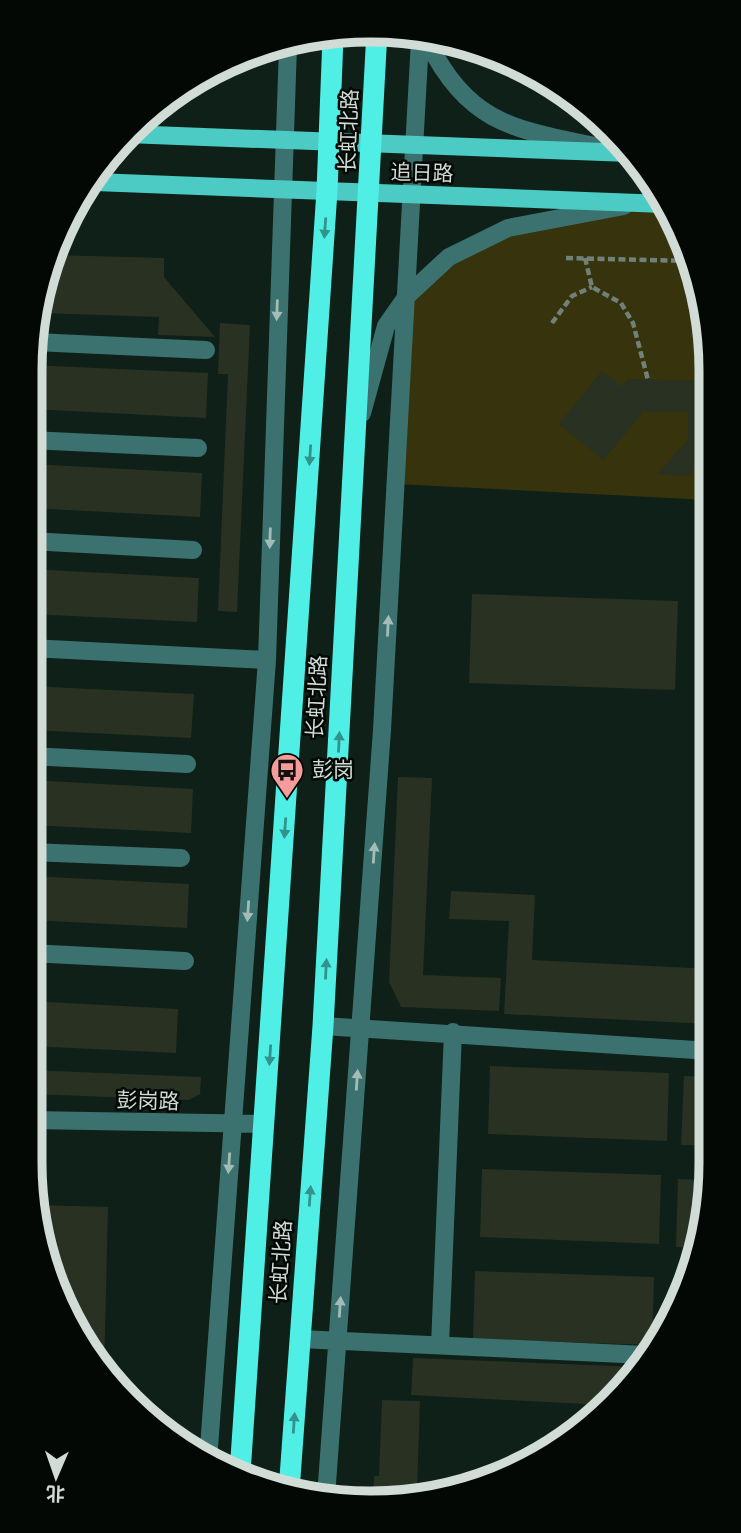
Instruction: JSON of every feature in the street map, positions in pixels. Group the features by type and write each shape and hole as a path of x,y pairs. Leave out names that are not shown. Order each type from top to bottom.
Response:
{"highway":[{"name":"长虹北路","path":"290,1481 323,1026 371,194 376,42"},
{"name":"长虹北路","path":"241,1464 327,191 333,45"}],"main road":[{"name":"追日路","path":"142,135 616,153"},
{"name":"追日路","path":"101,182 654,204"}],"street":[{"path":"327,1488 382,730 420,46"},
{"path":"431,47 439,64 470,103 521,131 613,150"},
{"path":"209,1449 267,660 288,52"},
{"path":"357,429 386,326 407,296 449,257 508,228 639,203"},
{"path":"44,342 206,350"},
{"path":"42,441 198,448"},
{"path":"42,542 193,550"},
{"path":"42,649 267,660"},
{"path":"42,757 187,764"},
{"path":"42,852 181,858"},
{"path":"42,954 185,961"},
{"path":"323,1026 453,1032 699,1050"},
{"path":"440,1345 453,1032"},
{"name":"彭岗路","path":"42,1120 265,1124"},
{"path":"300,1339 636,1355"}],"path":[{"path":"566,258 680,261"},
{"path":"585,258 592,287 621,303 627,313 639,338 648,380"},
{"path":"552,323 572,296 592,287"}],"shaded area":[{"path":"655,205 682,265 693,306 699,370 699,499 396,484 407,296 449,257 508,228"}],"building":[{"path":"63,255 164,258 164,277 215,337 158,335 159,317 47,313"},
{"path":"220,323 250,325 237,612 218,611 228,374 218,374"},
{"path":"42,366 208,373 206,418 42,410"},
{"path":"602,371 622,387 629,379 699,381 699,464 689,476 657,474 688,440 688,412 643,412 603,460 559,424"},
{"path":"42,465 202,473 200,517 42,509"},
{"path":"42,570 199,578 197,622 42,615"},
{"path":"472,594 678,601 675,690 469,683"},
{"path":"42,687 194,694 191,738 42,731"},
{"path":"398,777 432,778 423,975 501,978 499,1011 401,1007 389,982"},
{"path":"42,781 193,789 191,833 42,826"},
{"path":"42,877 189,884 187,928 42,921"},
{"path":"451,891 535,895 532,960 699,968 699,1023 504,1014 509,921 449,919"},
{"path":"42,1002 178,1009 176,1053 42,1047"},
{"path":"490,1066 669,1073 667,1141 488,1134"},
{"path":"42,1070 201,1077 200,1094 189,1100 42,1094"},
{"path":"684,1076 699,1077 699,1146 681,1145"},
{"path":"482,1169 661,1175 659,1244 480,1237"},
{"path":"678,1179 698,1180 688,1248 676,1247"},
{"path":"45,1205 108,1207 104,1355 76,1308 59,1268"},
{"path":"475,1271 654,1277 652,1331 644,1345 473,1339"},
{"path":"413,1358 627,1367 592,1404 411,1395"},
{"path":"382,1400 420,1401 417,1487 373,1491 374,1476 379,1476"}],"place":[{"name":"彭岗","path":"287,800"}]}
